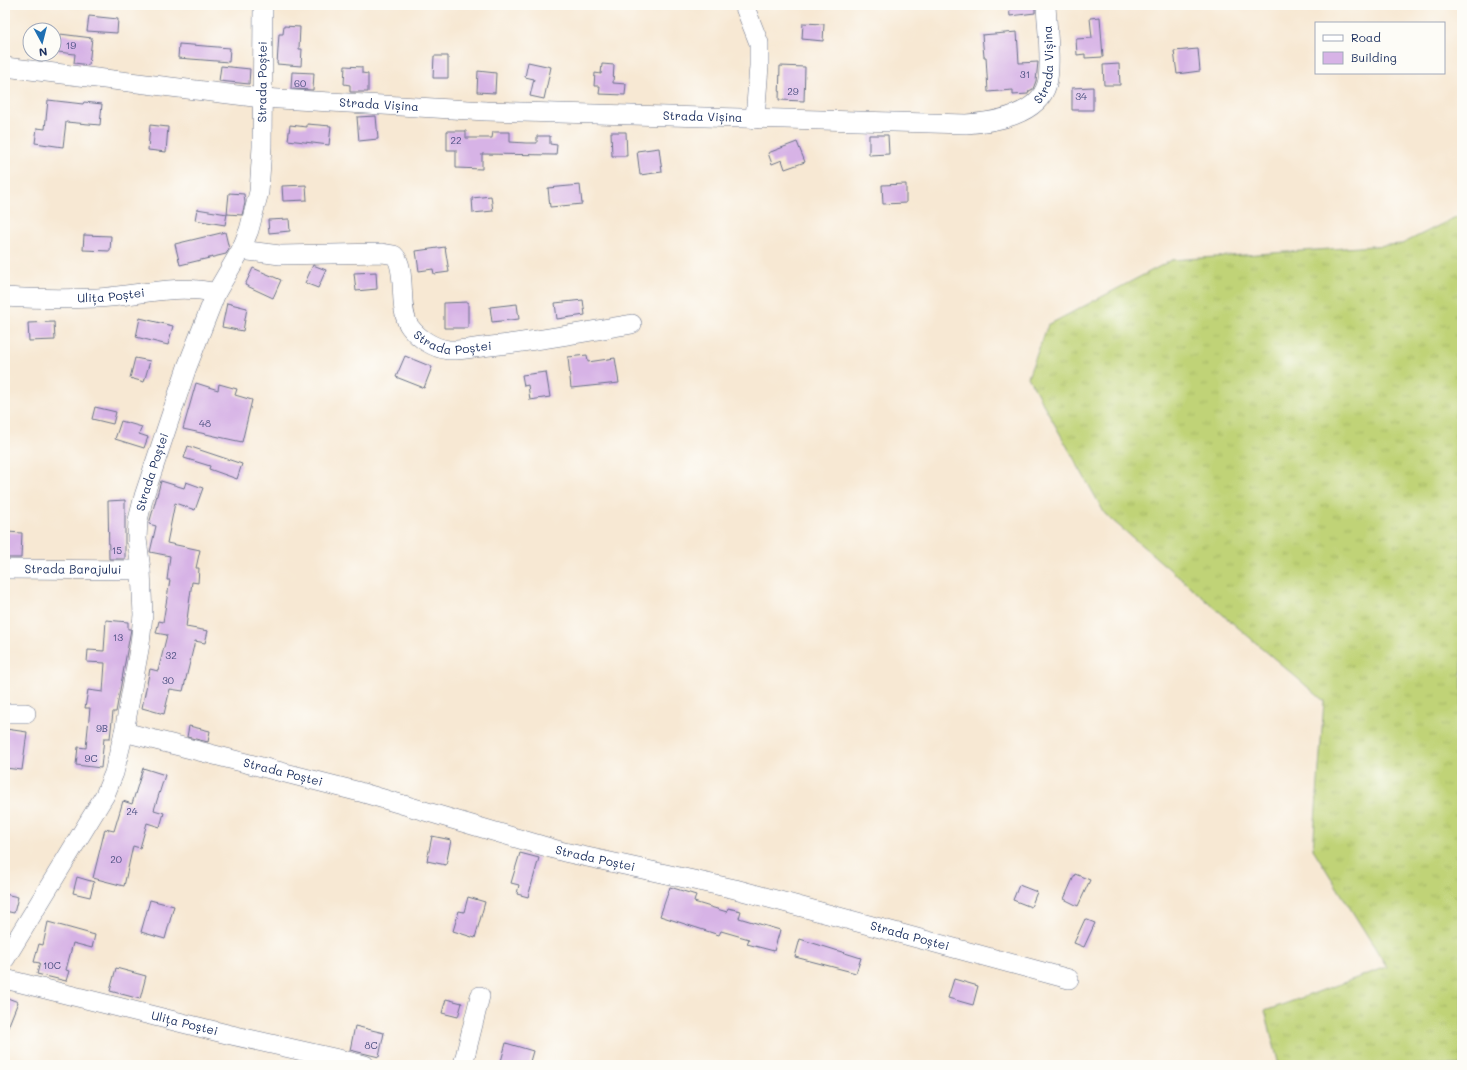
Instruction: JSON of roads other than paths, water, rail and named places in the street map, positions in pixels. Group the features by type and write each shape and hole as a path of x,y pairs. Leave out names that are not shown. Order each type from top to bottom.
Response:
{"street":[{"name":"Strada Poștei","path":"5,959 106,795 114,773 124,732 140,644 143,615 141,570 137,539 138,520 144,496 187,367 216,293 241,250 249,230 259,192 262,148 262,98 258,5"},
{"name":"Strada Vișina","path":"744,5 758,43 759,66 755,119"},
{"name":"Strada Vișina","path":"5,68 262,98 486,111 955,125 992,121 1008,117 1027,108 1037,100 1047,84 1046,5"},
{"name":"Strada Poștei","path":"241,250 280,255 382,253 394,255 400,261 404,306 409,326 422,339 435,347 449,350 513,344 632,324"},
{"name":"Ulița Poștei","path":"5,297 97,298 179,288 200,289 216,293"},
{"name":"Strada Barajului","path":"5,569 141,570"},
{"path":"5,713 26,713"},
{"name":"Strada Poștei","path":"124,732 360,792 564,852 735,889 1069,979"},
{"name":"Ulița Poștei","path":"5,979 227,1034 365,1065"},
{"path":"463,1065 480,996"}]}
